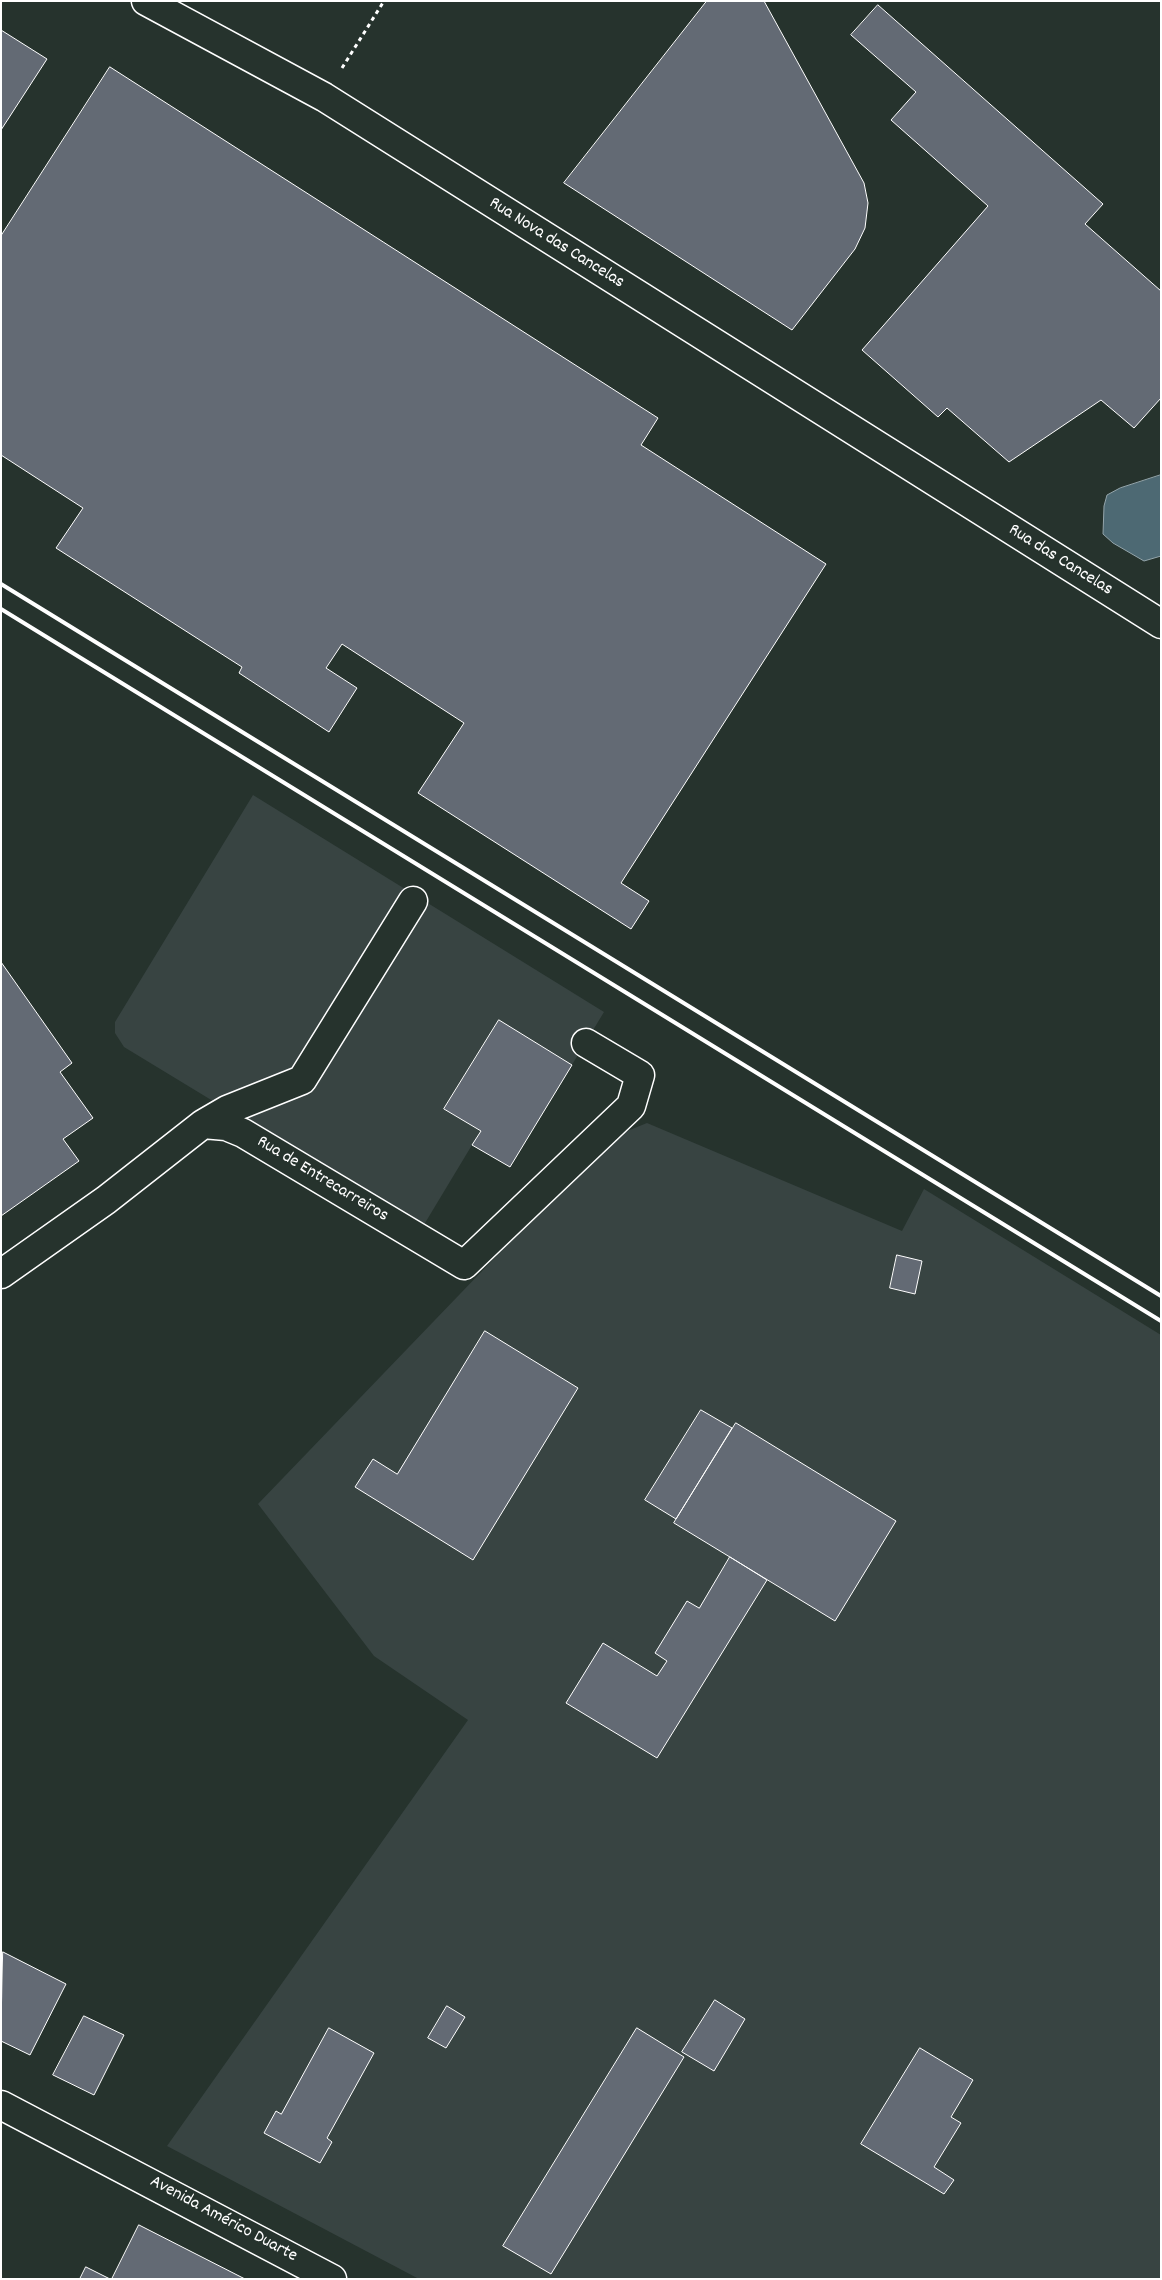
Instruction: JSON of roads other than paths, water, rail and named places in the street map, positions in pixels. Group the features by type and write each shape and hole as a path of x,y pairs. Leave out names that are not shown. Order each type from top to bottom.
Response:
{"street":[{"name":"Rua Nova das Cancelas","path":"146,1 324,97 959,498"},
{"name":"Rua das Cancelas","path":"959,498 1161,624"},
{"path":"1,1274 106,1200 203,1124 227,1110 302,1080 413,901"},
{"name":"Rua de Entrecarreiros","path":"203,1124 226,1126 243,1133 464,1265 631,1106 640,1075 586,1043"},
{"name":"Avenida Américo Duarte","path":"1,2104 332,2279"}],"water":[{"path":"1161,475 1161,556 1144,561 1113,543 1103,534 1104,506 1107,495 1120,488"}],"railway":[{"path":"1,584 1161,1296"},
{"path":"1,609 1161,1321"}]}
